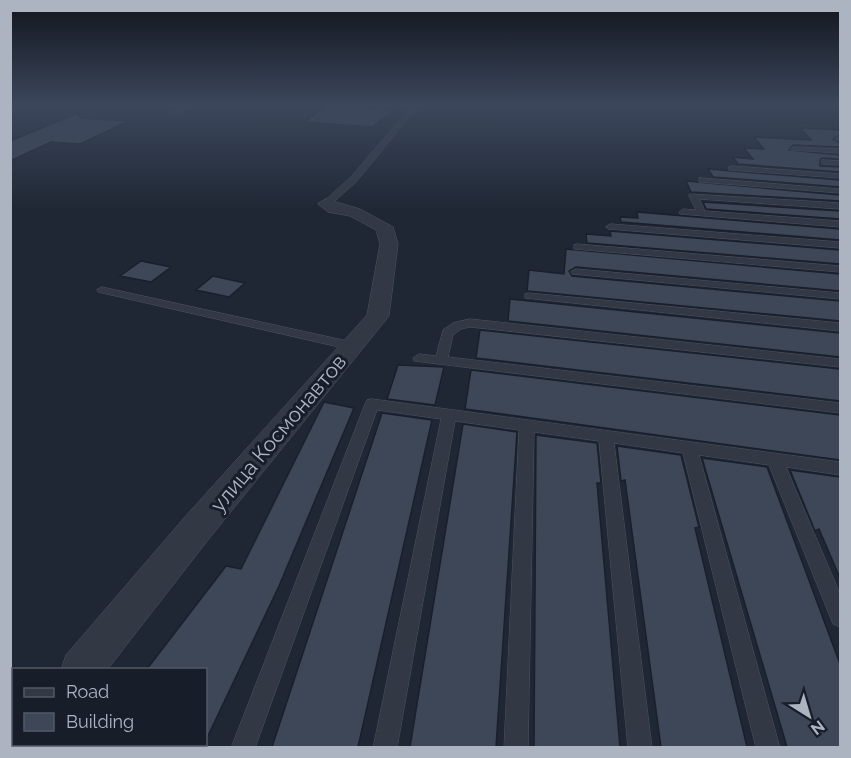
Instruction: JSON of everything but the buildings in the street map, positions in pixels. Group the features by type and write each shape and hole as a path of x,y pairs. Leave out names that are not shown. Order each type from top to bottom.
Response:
{"street":[{"name":"улица Космонавтов","path":"82,668 196,529 378,316 389,244 384,227 354,212 334,209 326,204"}],"lane":[{"path":"326,204 353,180 386,140"},
{"path":"793,149 840,151"},
{"path":"825,162 840,163"},
{"path":"732,168 840,176"},
{"path":"702,180 840,191"},
{"path":"702,213 693,196 840,206"},
{"path":"683,212 840,224"},
{"path":"611,227 840,245"},
{"path":"577,247 840,269"},
{"path":"576,272 840,296"},
{"path":"102,290 352,346"},
{"path":"529,296 840,327"},
{"path":"441,361 447,333 457,326 470,324 840,363"},
{"path":"419,358 840,408"},
{"path":"243,747 372,404 840,468"},
{"path":"385,747 449,415"},
{"path":"516,747 527,425"},
{"path":"606,436 640,747"},
{"path":"689,447 768,747"},
{"path":"775,459 840,617"}]}
